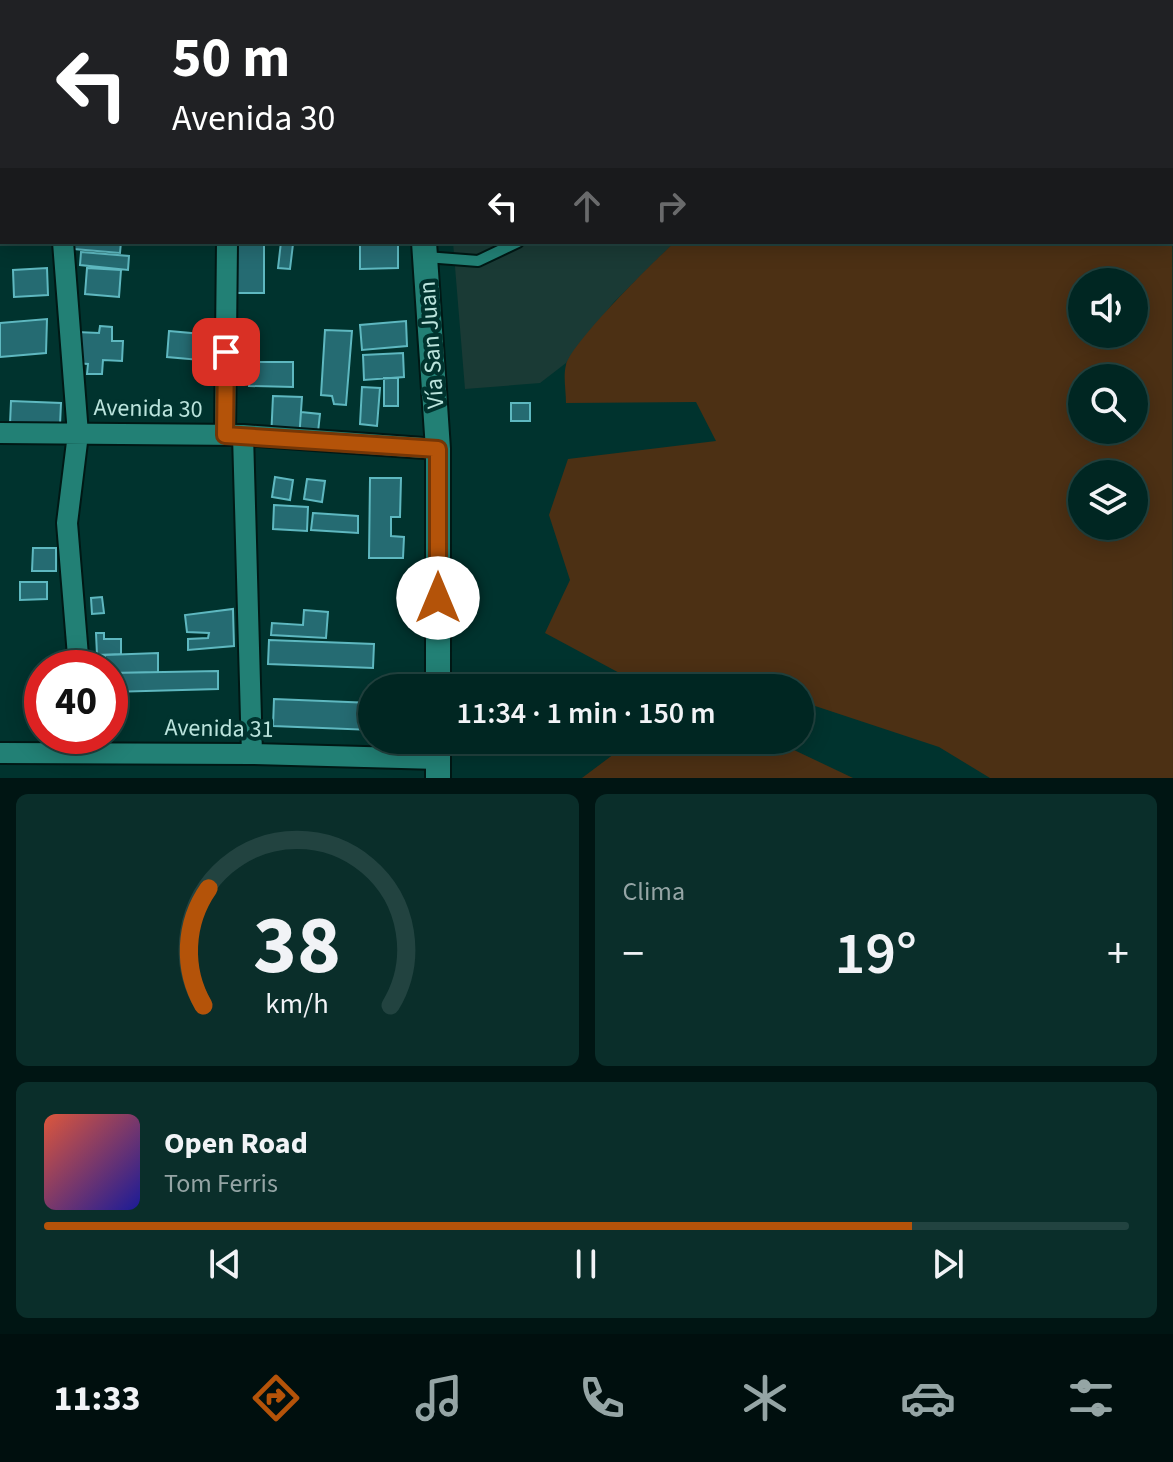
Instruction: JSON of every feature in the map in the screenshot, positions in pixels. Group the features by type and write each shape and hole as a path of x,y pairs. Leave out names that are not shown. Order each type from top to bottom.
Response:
{"street":[{"path":"63,244 78,434 67,523 78,650"},
{"path":"227,244 234,435 252,754"},
{"name":"Vía San Juan","path":"425,249 438,449 438,674"},
{"name":"Avenida 30","path":"0,433 234,435 438,449"},
{"name":"Avenida 31","path":"128,747 252,754 438,759"},
{"name":"Avenida 31","path":"0,753 24,750"}],"lane":[{"path":"425,249 478,261 514,244"}],"shaded area":[{"path":"453,244 673,244 614,302 566,363 540,383 465,389"},
{"path":"673,244 1172,244 1173,778 990,778 939,747 814,706 814,674 621,674 545,633 570,580 549,515 568,459 716,441 696,402 566,403 565,369 571,354 615,302"},
{"path":"614,754 802,754 853,778 582,778"}],"building":[{"path":"74,244 121,244 120,253 74,249"},
{"path":"232,244 264,244 264,293 231,293"},
{"path":"281,244 293,244 290,269 278,268"},
{"path":"360,244 398,244 398,268 360,269"},
{"path":"81,252 129,256 128,270 80,265"},
{"path":"47,268 48,295 14,297 13,270"},
{"path":"87,268 121,270 119,297 85,294"},
{"path":"47,319 46,353 0,357 0,323"},
{"path":"406,321 407,346 362,350 360,325"},
{"path":"100,326 112,327 112,341 123,341 122,361 103,360 102,374 87,374 88,364 75,363 77,332 99,333"},
{"path":"325,330 352,331 346,405 334,404 332,396 321,395"},
{"path":"169,331 202,334 200,360 167,357"},
{"path":"403,353 404,377 364,380 363,355"},
{"path":"250,362 293,362 293,387 249,386"},
{"path":"384,378 398,378 398,406 384,406"},
{"path":"362,387 380,388 377,426 360,424"},
{"path":"273,396 302,397 299,440 271,439"},
{"path":"11,401 61,403 60,425 10,424"},
{"path":"511,403 530,403 530,421 511,421"},
{"path":"301,412 320,414 317,441 299,440"},
{"path":"275,477 293,480 290,500 272,497"},
{"path":"370,478 401,478 400,517 391,517 391,536 404,537 403,558 369,558"},
{"path":"307,479 325,481 322,502 304,499"},
{"path":"274,505 308,507 307,531 273,529"},
{"path":"313,513 358,516 358,533 311,530"},
{"path":"33,548 56,548 56,571 32,571"},
{"path":"20,582 47,582 47,599 20,600"},
{"path":"102,597 104,613 92,614 91,598"},
{"path":"233,609 234,646 188,650 188,639 208,638 209,633 187,632 185,615"},
{"path":"304,610 328,612 326,638 271,635 272,623 303,625"},
{"path":"96,633 104,633 104,639 121,639 121,650 97,650"},
{"path":"269,640 374,644 373,668 268,664"},
{"path":"158,653 158,672 128,673 128,654"},
{"path":"218,671 218,689 128,692 128,673"},
{"path":"274,699 358,702 358,729 273,726"}],"route":[{"path":"226,352 225,435 438,449 438,598"}]}
